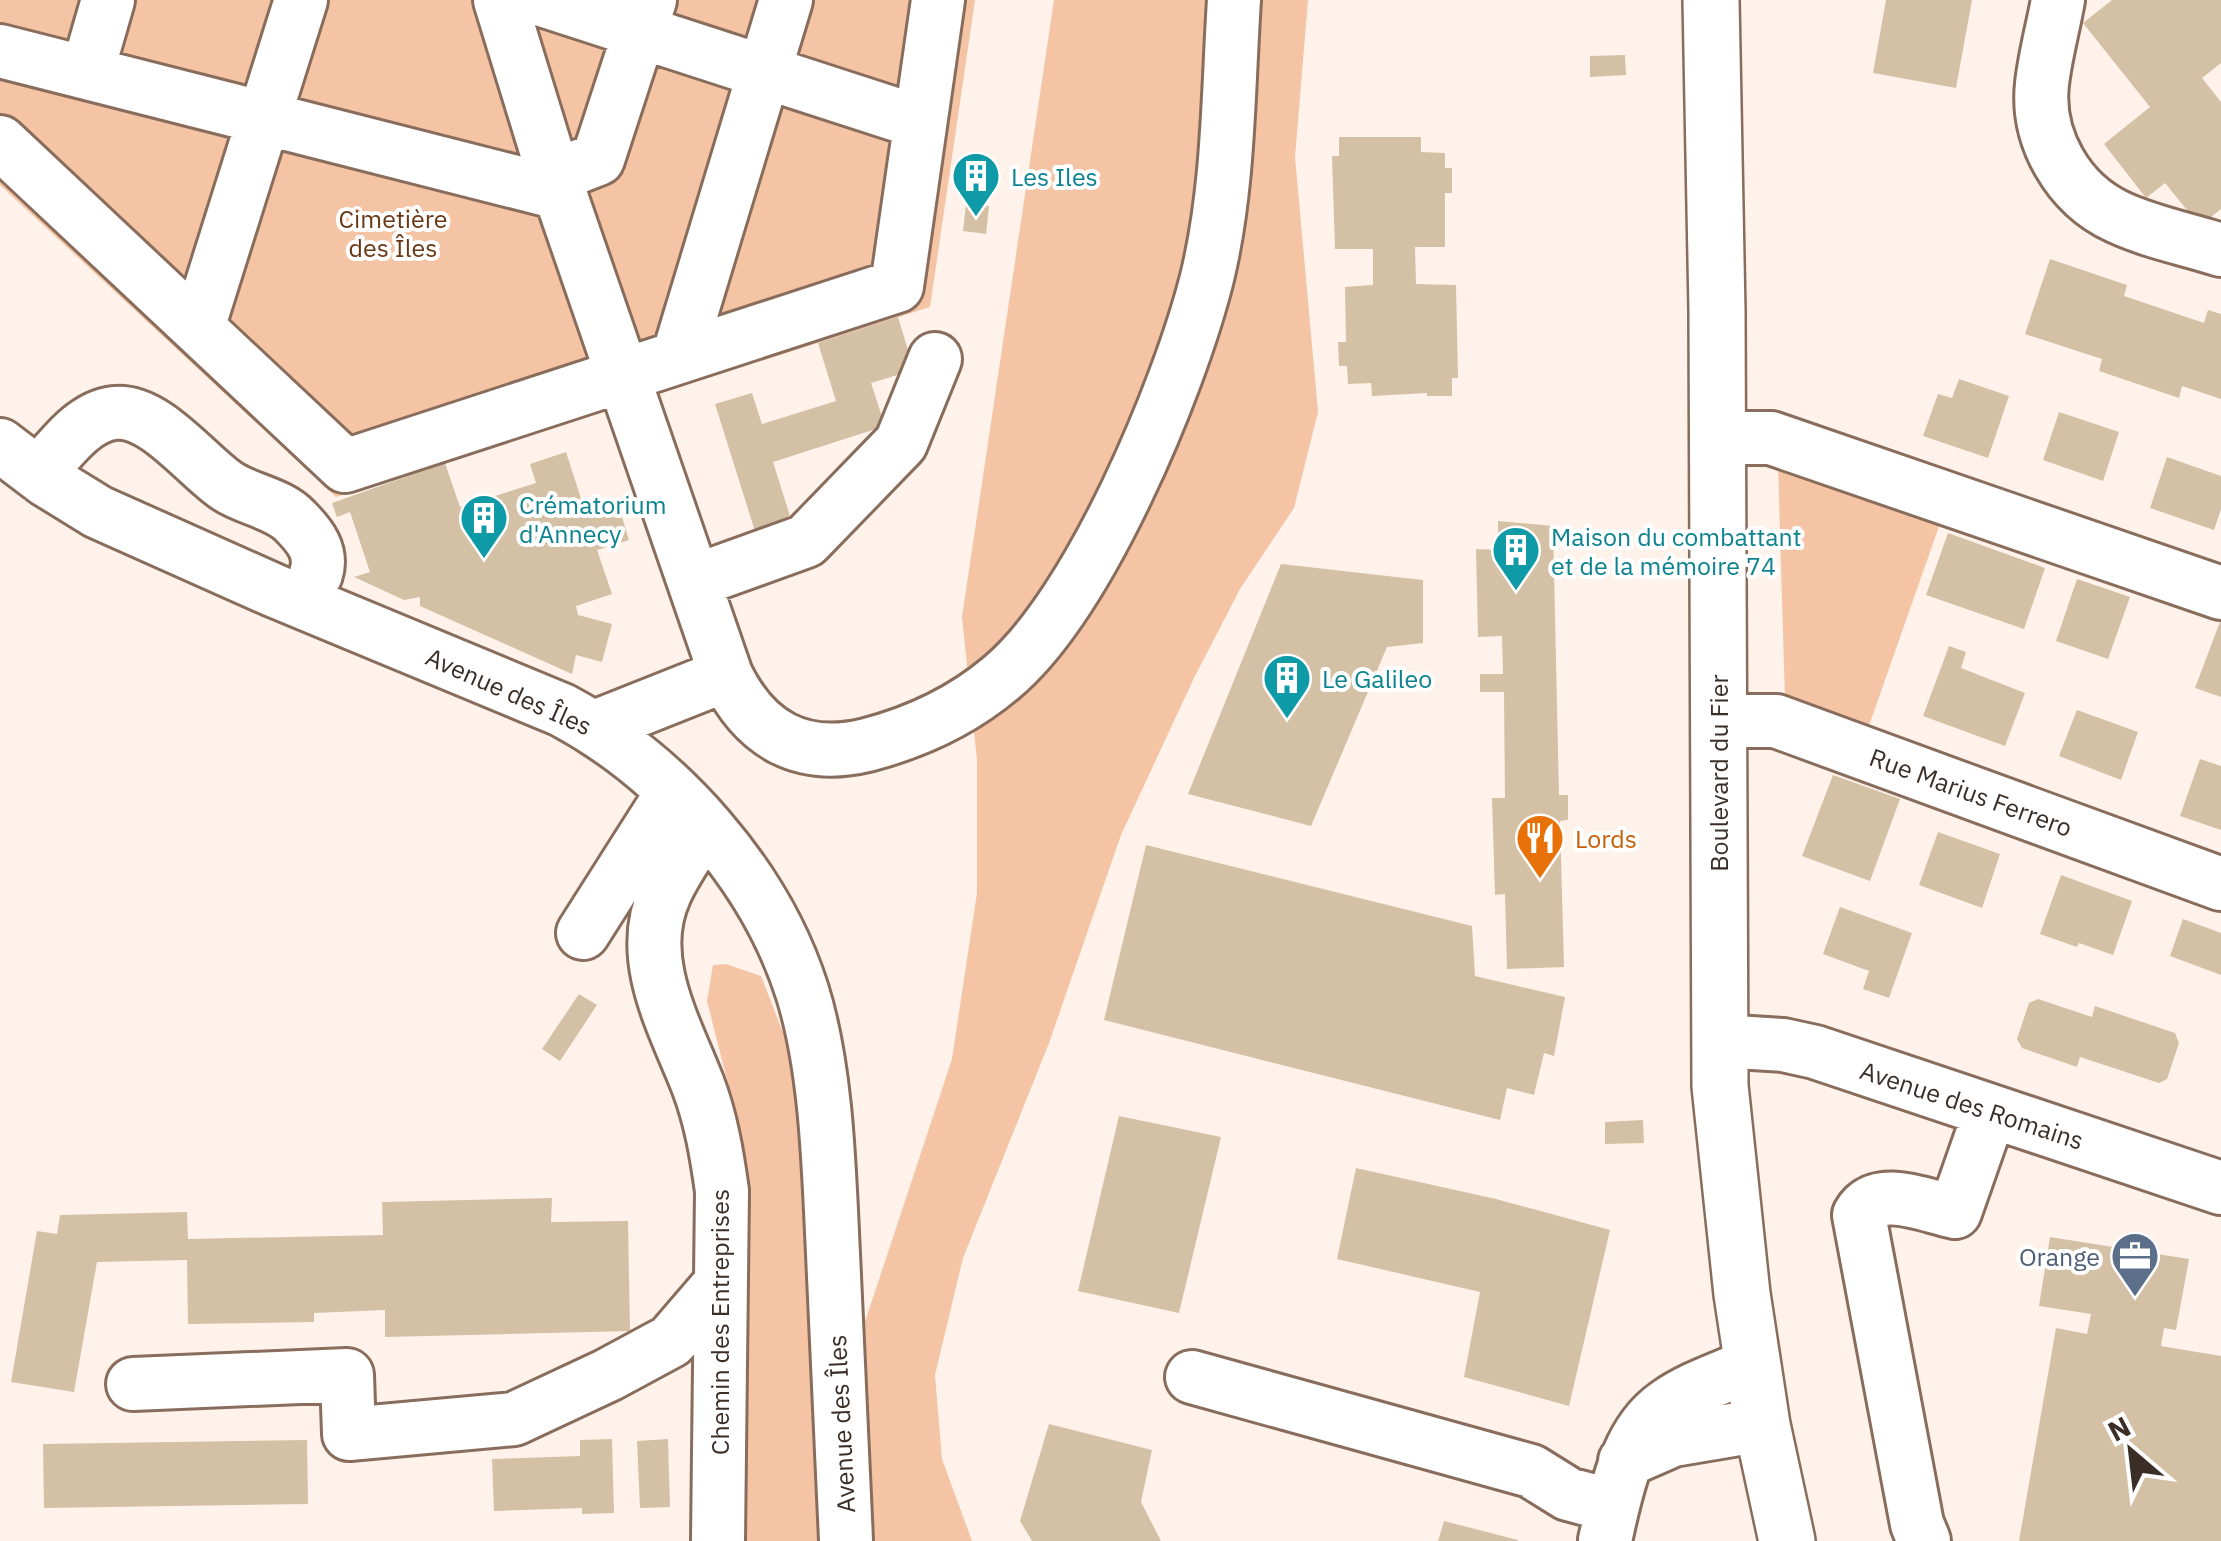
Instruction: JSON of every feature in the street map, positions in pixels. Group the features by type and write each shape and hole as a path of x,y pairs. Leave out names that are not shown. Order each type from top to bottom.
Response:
{"main road":[{"name":"Boulevard du Fier","path":"1711,0 1719,1041 1734,1235 1762,1425 1787,1541"}],"street":[{"path":"87,73 108,0"},
{"path":"198,328 301,0"},
{"path":"500,0 556,185 726,675 750,715 768,731 810,748 855,748 895,738 932,723 1002,678 1058,615 1103,536 1176,370 1207,277 1222,185 1234,0"},
{"path":"542,0 645,16 764,72 919,122"},
{"path":"678,357 786,0"},
{"path":"0,142 344,466 628,389 678,357 897,286 938,0"},
{"path":"2058,0 2042,86 2043,112 2048,138 2066,174 2094,203 2118,217 2221,250"},
{"path":"0,51 264,118 556,185 598,159 645,16"},
{"path":"695,581 806,542 902,443 935,358"},
{"path":"19,459 98,416 114,412 139,416 228,487 290,516 305,531 318,555 316,574"},
{"path":"1716,438 1770,438 2221,593"},
{"name":"Avenue des Îles","path":"19,459 98,512 595,727 688,810 750,884 789,956 811,1023 829,1161 846,1541"},
{"path":"595,727 726,675"},
{"name":"Rue Marius Ferrero","path":"1718,721 1776,720 2221,884"},
{"path":"583,933 688,810"},
{"name":"Chemin des Entreprises","path":"688,810 664,895 655,948 663,1002 698,1086 722,1191 718,1541"},
{"name":"Avenue des Romains","path":"1719,1041 1798,1048 2221,1188"},
{"path":"1924,1541 1917,1524 1858,1215 1864,1205 1883,1196 1954,1212 1990,1112"},
{"path":"133,1384 347,1374 349,1434 514,1419 671,1341 720,1284"},
{"path":"1614,1503 1654,1415 1667,1404 1753,1364"},
{"path":"1192,1376 1532,1470 1568,1494 1614,1503"},
{"path":"1614,1503 1673,1440 1762,1425"}],"green space":[{"name":"Cimetière des Îles","path":"0,0 975,0 930,307 336,497 0,185"},
{"path":"1054,0 1308,0 1295,157 1318,412 1294,508 1240,589 1121,835 1049,1043 963,1258 935,1375 942,1459 972,1541 736,1541 734,1218 740,1131 707,1001 713,965 726,964 761,976 796,1066 862,1331 952,1059 977,893 977,760 962,617"},
{"path":"1778,465 1943,515 1866,734 1785,700"}],"building":[{"path":"1886,0 1972,0 1956,88 1873,73"},
{"path":"2112,0 2221,0 2221,63 2202,78 2221,102 2221,209 2200,226 2165,183 2146,198 2104,144 2150,107 2083,23"},
{"path":"1625,55 1626,75 1590,77 1590,56"},
{"path":"1339,137 1421,137 1421,152 1445,153 1445,168 1452,168 1452,193 1445,193 1445,247 1415,247 1416,284 1456,285 1458,378 1452,378 1452,396 1372,396 1371,383 1348,384 1347,366 1339,366 1338,342 1346,342 1345,287 1373,285 1373,249 1335,249 1332,156 1339,156"},
{"name":"Les Iles","path":"966,204 989,206 986,234 963,231"},
{"path":"2050,259 2127,285 2124,296 2204,323 2208,310 2221,314 2221,399 2182,386 2179,398 2099,371 2102,359 2025,334"},
{"path":"898,317 914,370 871,383 885,426 773,462 795,532 759,544 715,404 752,393 762,424 836,401 818,343"},
{"path":"1959,379 2009,396 1988,458 1923,436 1938,394 1952,398"},
{"path":"2059,412 2119,432 2103,481 2043,460"},
{"name":"Crématorium d'Annecy","path":"566,452 587,517 619,507 629,540 597,550 612,594 576,606 578,615 612,624 602,662 576,655 572,674 420,606 420,597 404,600 354,577 370,572 350,512 337,517 332,503 445,463 460,507 536,483 530,464"},
{"path":"2167,457 2221,476 2221,509 2214,530 2150,508"},
{"path":"1498,521 1553,526 1559,795 1568,795 1568,820 1560,821 1564,967 1507,969 1505,894 1495,895 1492,798 1505,798 1504,692 1480,692 1480,674 1503,674 1502,636 1478,637 1476,549 1498,550"},
{"path":"1948,533 2045,568 2024,629 1926,595"},
{"name":"Le Galileo","path":"1281,564 1423,580 1423,643 1387,647 1311,826 1188,794"},
{"path":"2077,579 2130,597 2108,659 2056,641"},
{"path":"2221,619 2221,697 2195,688"},
{"path":"1949,646 1966,652 1961,668 2025,693 2005,746 1923,716"},
{"path":"2077,710 2138,732 2121,780 2059,756"},
{"path":"2200,759 2221,766 2221,830 2180,816"},
{"path":"1833,775 1900,799 1870,881 1802,856"},
{"path":"1938,832 2000,854 1982,908 1919,885"},
{"path":"1146,845 1472,926 1475,976 1565,997 1554,1056 1544,1053 1534,1095 1507,1088 1500,1120 1104,1020"},
{"path":"2061,875 2132,901 2113,955 2040,934"},
{"path":"1840,907 1912,933 1889,998 1863,989 1869,971 1823,954"},
{"path":"2183,919 2221,933 2221,975 2170,956"},
{"path":"579,994 597,1005 560,1061 542,1049"},
{"path":"2038,999 2092,1017 2095,1006 2175,1033 2179,1043 2167,1079 2159,1083 2080,1057 2077,1067 2022,1048 2017,1039 2029,1003"},
{"path":"1119,1116 1221,1137 1179,1313 1078,1291"},
{"path":"1643,1120 1644,1143 1605,1144 1605,1122"},
{"path":"1356,1168 1496,1199 1610,1230 1569,1406 1464,1377 1480,1292 1337,1259"},
{"path":"552,1198 551,1222 628,1221 630,1331 385,1337 385,1310 314,1313 314,1322 188,1324 187,1260 97,1262 74,1392 11,1382 37,1231 57,1234 60,1215 187,1212 188,1239 383,1235 382,1202"},
{"path":"2050,1237 2189,1259 2176,1330 2164,1328 2161,1346 2221,1356 2221,1541 2019,1541 2056,1328 2087,1334 2091,1314 2039,1306"},
{"path":"1049,1424 1152,1450 1141,1502 1161,1541 1032,1541 1020,1521"},
{"path":"612,1439 614,1513 582,1514 582,1508 494,1511 492,1459 580,1456 580,1440"},
{"path":"668,1439 670,1507 640,1508 637,1441"},
{"path":"307,1440 308,1504 44,1508 43,1444"},
{"path":"1444,1521 1518,1540 1518,1541 1438,1541"}],"place":[{"name":"Les Iles","path":"976,218"},
{"name":"Crématorium d'Annecy","path":"484,560"},
{"name":"Maison du combattant et de la mémoire 74","path":"1516,592"},
{"name":"Le Galileo","path":"1287,720"},
{"name":"Lords","path":"1540,880"},
{"name":"Orange","path":"2135,1298"}]}
